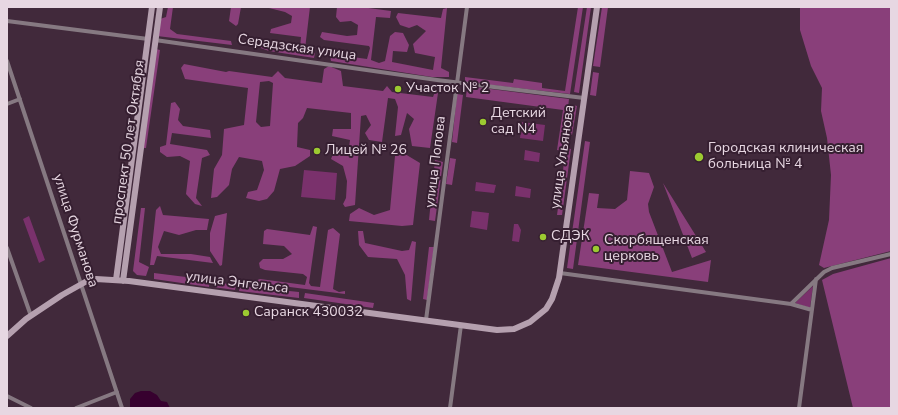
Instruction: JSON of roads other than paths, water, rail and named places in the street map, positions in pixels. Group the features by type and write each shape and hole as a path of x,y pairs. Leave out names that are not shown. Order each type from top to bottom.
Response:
{"main road":[{"name":"проспект 50 лет Октября","path":"116,280 152,7"},
{"name":"проспект 50 лет Октября","path":"123,281 160,7"},
{"name":"улица Ульянова","path":"461,325 497,330 510,329 530,322 546,309 552,299 560,273 597,7"},
{"name":"Серадзская улица","path":"148,39 155,40"},
{"name":"улица Энгельса","path":"81,284 91,280 116,280 426,320"},
{"path":"7,336 31,316 81,284"},
{"path":"426,320 461,325"}],"street":[{"name":"улица Попова","path":"426,320 467,7"},
{"name":"Серадзская улица","path":"7,21 148,39"},
{"name":"Серадзская улица","path":"155,40 584,98"},
{"name":"улица Фурманова","path":"7,61 122,408"},
{"path":"7,104 20,99"},
{"path":"7,248 31,316"},
{"path":"791,304 824,272 832,268 891,254"},
{"path":"560,273 791,304 812,310"},
{"path":"799,408 816,279"},
{"path":"450,408 461,325"},
{"path":"76,408 117,392"},
{"path":"7,396 31,408"}],"place":[{"name":"Участок № 2","path":"398,89"},
{"name":"Детский сад N4","path":"483,122"},
{"name":"Лицей № 26","path":"317,151"},
{"name":"Городская клиническая больница № 4","path":"699,157"},
{"name":"СДЭК","path":"543,237"},
{"name":"Скорбященская церковь","path":"596,249"},
{"name":"Саранск 430032","path":"246,313"}]}
